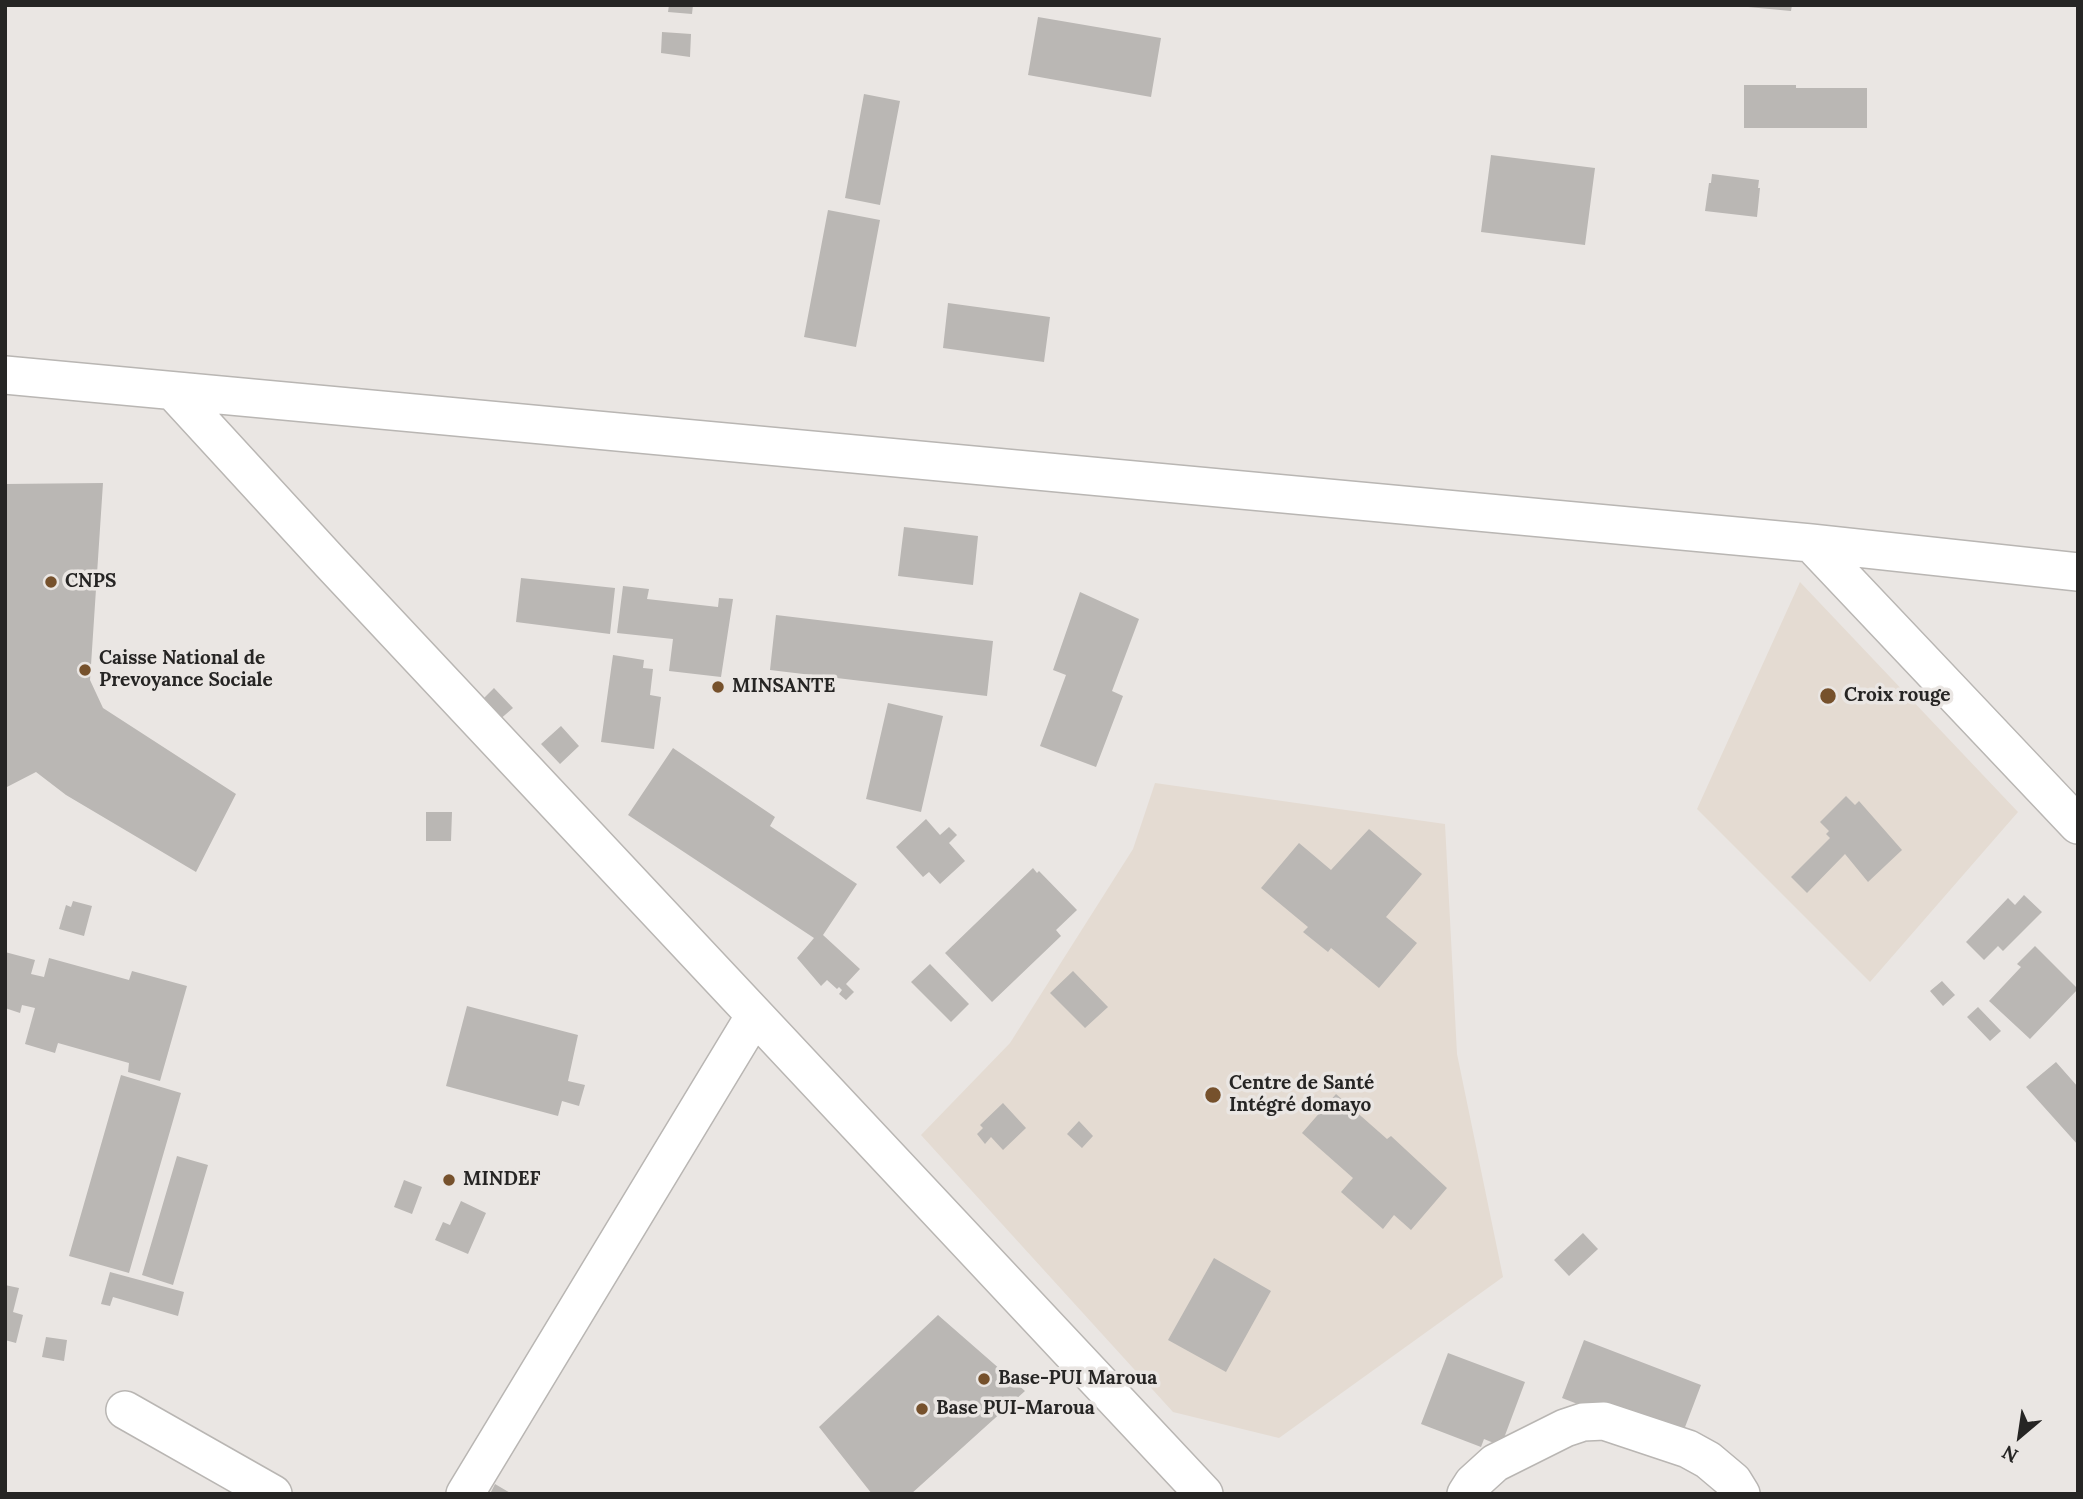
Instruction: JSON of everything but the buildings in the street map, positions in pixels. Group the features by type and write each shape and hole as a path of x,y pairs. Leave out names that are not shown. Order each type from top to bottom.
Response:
{"street":[{"path":"5,375 1811,543 2078,572"},
{"path":"173,391 340,573 1204,1494"},
{"path":"1811,543 2078,825"},
{"path":"465,1494 755,1015"},
{"path":"125,1410 273,1494"},
{"path":"1466,1494 1473,1483 1495,1463 1565,1428 1583,1422 1604,1421 1688,1449 1717,1467 1733,1481 1741,1494"}],"shaded area":[{"name":"Croix rouge","path":"1800,582 2018,812 1870,982 1697,809"},
{"name":"Centre de Santé Intégré domayo","path":"1155,783 1445,824 1457,1054 1503,1277 1279,1438 1173,1412 921,1135 1010,1043 1133,849"}],"place":[{"name":"CNPS","path":"51,582"},
{"name":"Caisse National de Prevoyance Sociale","path":"85,670"},
{"name":"MINSANTE","path":"718,687"},
{"name":"Croix rouge","path":"1828,696"},
{"name":"Centre de Santé Intégré domayo","path":"1213,1095"},
{"name":"MINDEF","path":"449,1180"},
{"name":"Base-PUI Maroua","path":"984,1379"},
{"name":"Base PUI-Maroua","path":"922,1409"}]}
